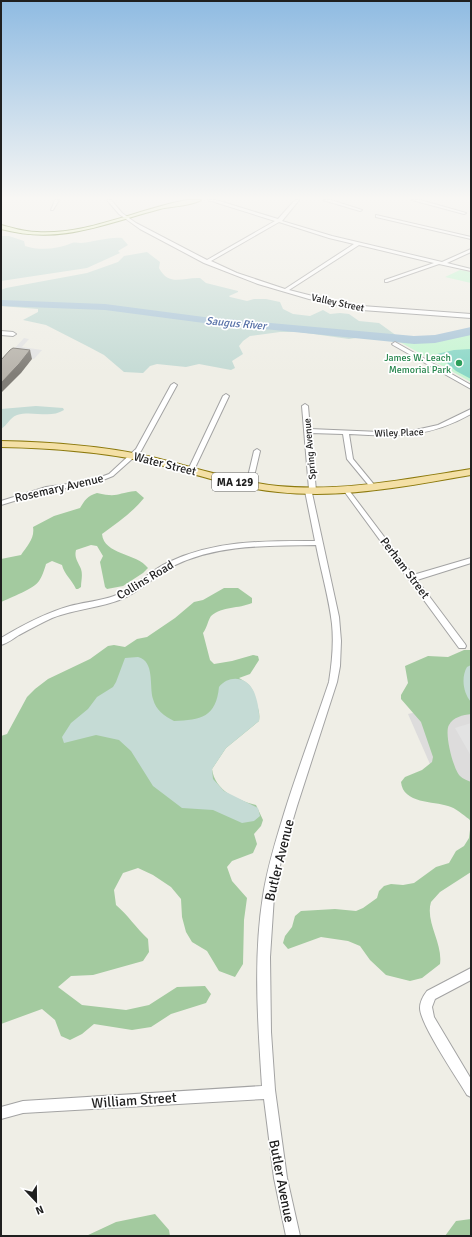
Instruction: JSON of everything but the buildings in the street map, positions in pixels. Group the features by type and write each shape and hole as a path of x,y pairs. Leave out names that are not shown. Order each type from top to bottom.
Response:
{"main road":[{"name":"Water Street","path":"1,444 69,447 134,456 249,485 311,491 346,490 373,487 471,472"}],"street":[{"name":"Valley Street","path":"198,258 206,262 286,290 363,308 471,316"},
{"path":"206,262 214,258"},
{"path":"286,290 336,258"},
{"path":"418,258 471,270"},
{"path":"387,281 453,258"},
{"path":"1,333 12,334"},
{"path":"395,344 471,387"},
{"path":"134,456 174,385"},
{"path":"191,470 226,396"},
{"name":"Spring Avenue","path":"306,406 311,491"},
{"name":"Wiley Place","path":"308,431 398,434 425,432 444,427 471,412"},
{"path":"346,432 349,457 373,487"},
{"path":"249,485 257,451"},
{"name":"Rosemary Avenue","path":"1,503 41,490 99,481 111,475 134,456"},
{"name":"Perham Street","path":"346,490 413,578 462,646"},
{"name":"Butler Avenue","path":"293,1236 280,1177 268,1092 264,979 267,909 277,858 333,682 336,665 336,624 319,543 311,491"},
{"name":"Collins Road","path":"1,642 26,628 63,611 121,596 170,564 194,554 216,548 243,545 319,543"},
{"path":"413,578 471,560"},
{"path":"471,974 434,993 427,1000 426,1008 429,1020 471,1091"},
{"name":"William Street","path":"1,1114 23,1107 268,1092"}],"shaded area":[{"path":"1,258 110,258 87,268 1,281"},
{"path":"122,258 154,258 160,262 159,268 163,274 172,279 200,278 206,283 238,291 229,296 230,297 247,301 254,299 266,299 280,302 283,309 293,314 310,316 323,310 330,314 349,314 359,321 379,323 397,336 398,340 363,337 349,339 299,332 280,332 250,336 243,341 239,346 243,354 232,361 235,368 231,370 199,364 186,367 157,364 150,366 143,373 124,372 104,355 89,347 46,325 23,320 38,312 38,309 1,306 1,290 6,288 87,273 118,262"},
{"path":"24,338 29,339 22,347 42,350 34,359 12,355 1,363"},
{"name":"James W. Leach Memorial Park","path":"471,349 471,379 456,371 437,354 454,350"},
{"path":"36,406 63,408 64,410 53,414 29,413 17,415 1,429 1,409"},
{"path":"138,657 147,663 153,699 156,706 164,715 174,721 199,718 206,715 211,711 214,705 219,687 227,680 242,680 250,685 257,701 259,721 226,748 212,769 213,779 224,791 258,808 260,816 254,821 242,823 213,810 182,808 153,786 131,751 119,740 96,735 64,743 62,737 71,723 88,709 97,697 113,687 125,658"},
{"path":"471,665 471,702 466,694 464,675 467,667"},
{"path":"471,700 471,793 444,796 408,714"},
{"path":"471,723 471,756 455,728"}],"green space":[{"path":"460,270 471,272 471,283 445,277"},
{"path":"471,331 471,382 391,337 414,340 435,339"},
{"path":"136,491 144,498 119,522 102,534 104,541 108,546 143,563 148,568 143,573 123,586 107,589 105,587 100,562 103,556 97,546 91,545 76,550 76,558 82,574 81,587 78,589 76,589 64,571 62,565 52,561 46,564 37,584 22,593 1,602 1,559 21,555 32,538 33,527 54,516 80,508 91,495 97,493 114,495"},
{"path":"224,588 238,588 252,598 252,603 226,609 211,616 203,633 210,660 214,664 253,655 258,656 259,660 250,674 239,678 248,684 252,689 259,711 259,721 226,748 212,769 217,783 222,789 235,797 256,805 263,820 261,826 254,834 257,844 253,853 232,861 227,867 232,881 247,898 244,920 243,964 235,977 219,971 207,951 192,942 186,932 182,917 181,899 171,887 153,875 138,868 123,873 114,890 116,905 148,939 149,952 143,961 93,975 71,976 58,987 82,1005 126,1010 149,1005 177,987 205,986 211,994 206,1003 171,1014 151,1027 132,1030 94,1024 82,1034 70,1040 61,1036 55,1020 42,1009 1,1024 1,736 7,734 27,697 48,679 90,659 108,646 114,645 125,647 137,639 147,637 175,618 194,602 203,600"},
{"path":"464,650 471,650 471,714 456,718 451,722 448,729 448,742 457,772 461,777 471,782 471,822 451,807 413,798 403,789 401,782 405,777 422,770 432,762 433,757 421,722 401,699 401,695 408,683 405,666 428,656 448,657"},
{"path":"471,822 471,872 440,892 431,902 430,917 439,948 440,964 422,978 410,981 386,975 370,960 360,946 348,941 321,937 288,949 283,943 285,936 292,927 295,916 301,911 335,909 356,911 377,898 379,891 384,886 391,884 403,885 414,883 436,867 449,863 456,851 464,846 469,838"},
{"path":"155,1214 169,1230 170,1236 86,1236 116,1222"},
{"path":"471,1219 471,1236 445,1236 456,1221"}],"waterway":[{"name":"Saugus River","path":"1,303 105,307 204,320 414,340 435,339 471,331"}],"place":[{"name":"James W. Leach Memorial Park","path":"459,363"}]}
